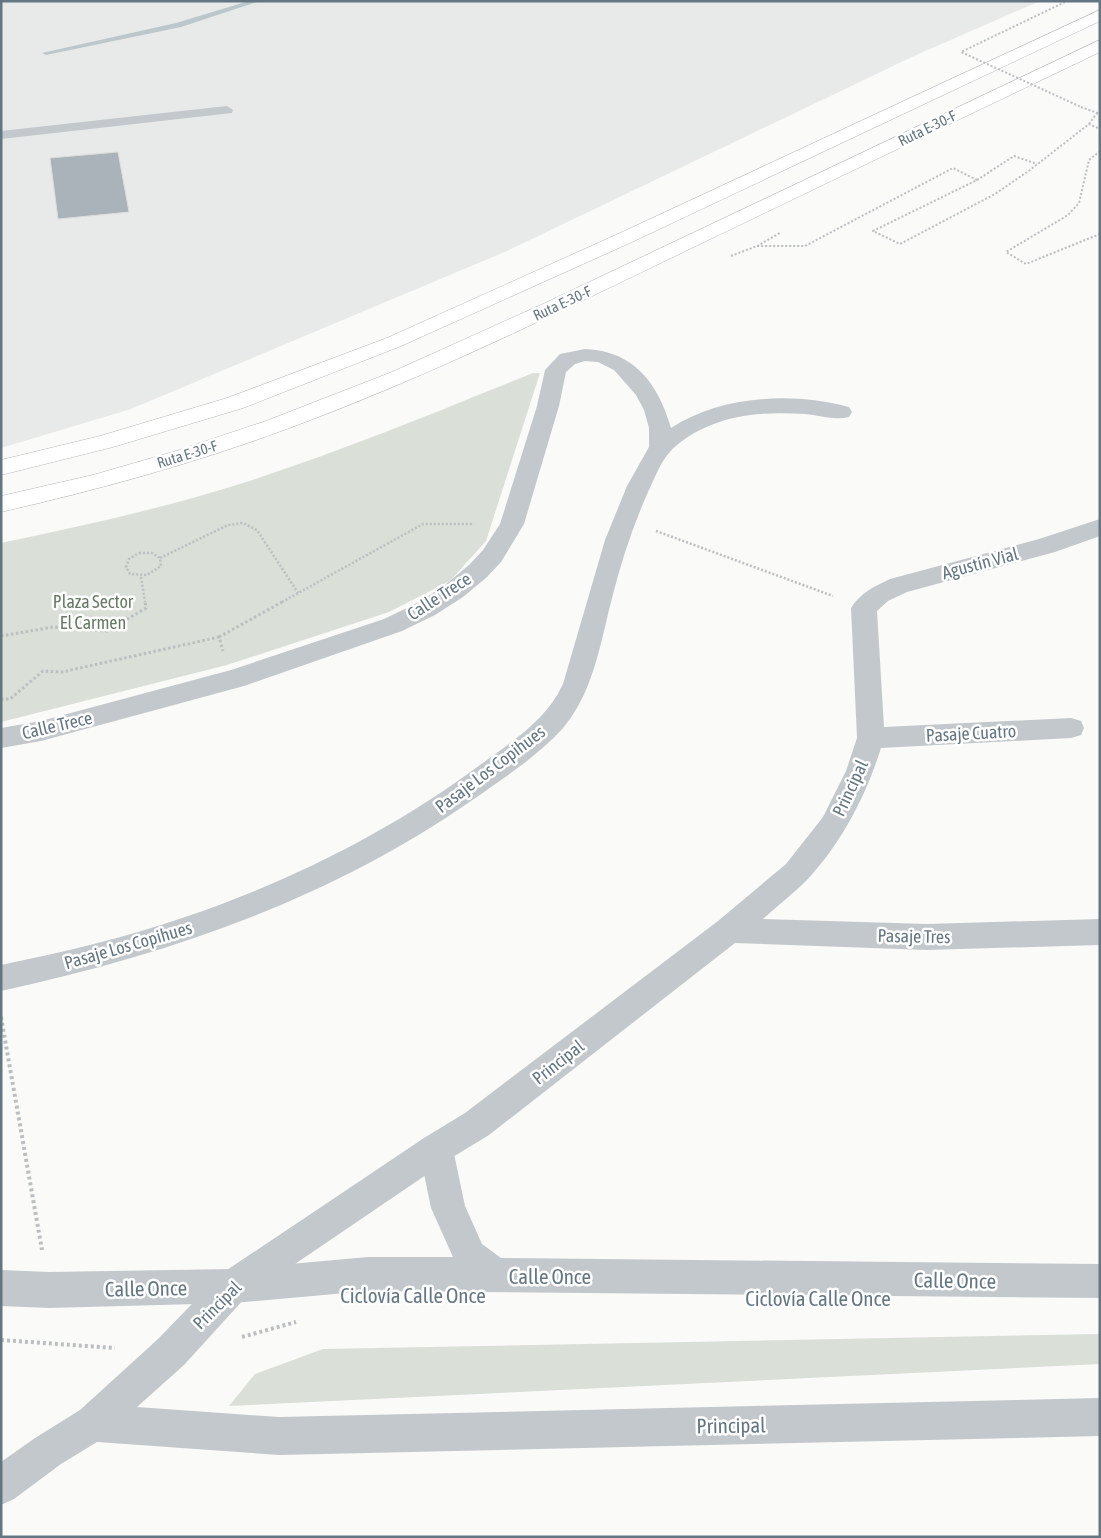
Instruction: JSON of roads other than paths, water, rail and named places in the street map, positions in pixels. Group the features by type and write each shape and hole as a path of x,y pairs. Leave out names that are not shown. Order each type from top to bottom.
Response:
{"highway":[{"name":"Ruta E-30-F","path":"1,468 106,442 177,421 290,383 386,346 625,238 1100,15"},
{"name":"Ruta E-30-F","path":"1,504 102,479 168,460 267,428 362,392 477,342 623,274 1100,45"}],"street":[{"name":"Calle Trece","path":"1,738 41,731 235,679 393,625 426,609 454,591 478,571 492,556 512,524 548,406 556,370 568,359 585,355 602,356 622,365 646,392 655,410 660,428 660,448"},
{"name":"Pasaje Los Copihues","path":"1,978 70,963 144,943 215,919 283,892 403,830 456,797 528,745 548,726 576,684 624,519 660,448 678,434 699,423 723,414 748,409 798,406 841,412"},
{"name":"Agustín Vial","path":"864,608 878,595 899,585 1046,546 1100,527"},
{"name":"Principal","path":"1,1486 48,1451 93,1423 170,1352 233,1286 477,1124 729,930 796,872 833,825 860,771 871,738 864,608"},
{"name":"Pasaje Cuatro","path":"871,738 1072,728"},
{"name":"Pasaje Tres","path":"729,930 927,938 1100,932"},
{"path":"436,1150 448,1208 470,1256 497,1276"},
{"name":"Calle Once","path":"1,1288 49,1290 233,1286 368,1274 1100,1281"},
{"name":"Principal","path":"93,1423 279,1436 1100,1417"}],"lane":[{"path":"1,136 227,110"}],"waterway":[{"path":"46,53 153,32 257,1"}],"park label":[{"name":"Plaza Sector El Carmen","path":"93,611"}]}
